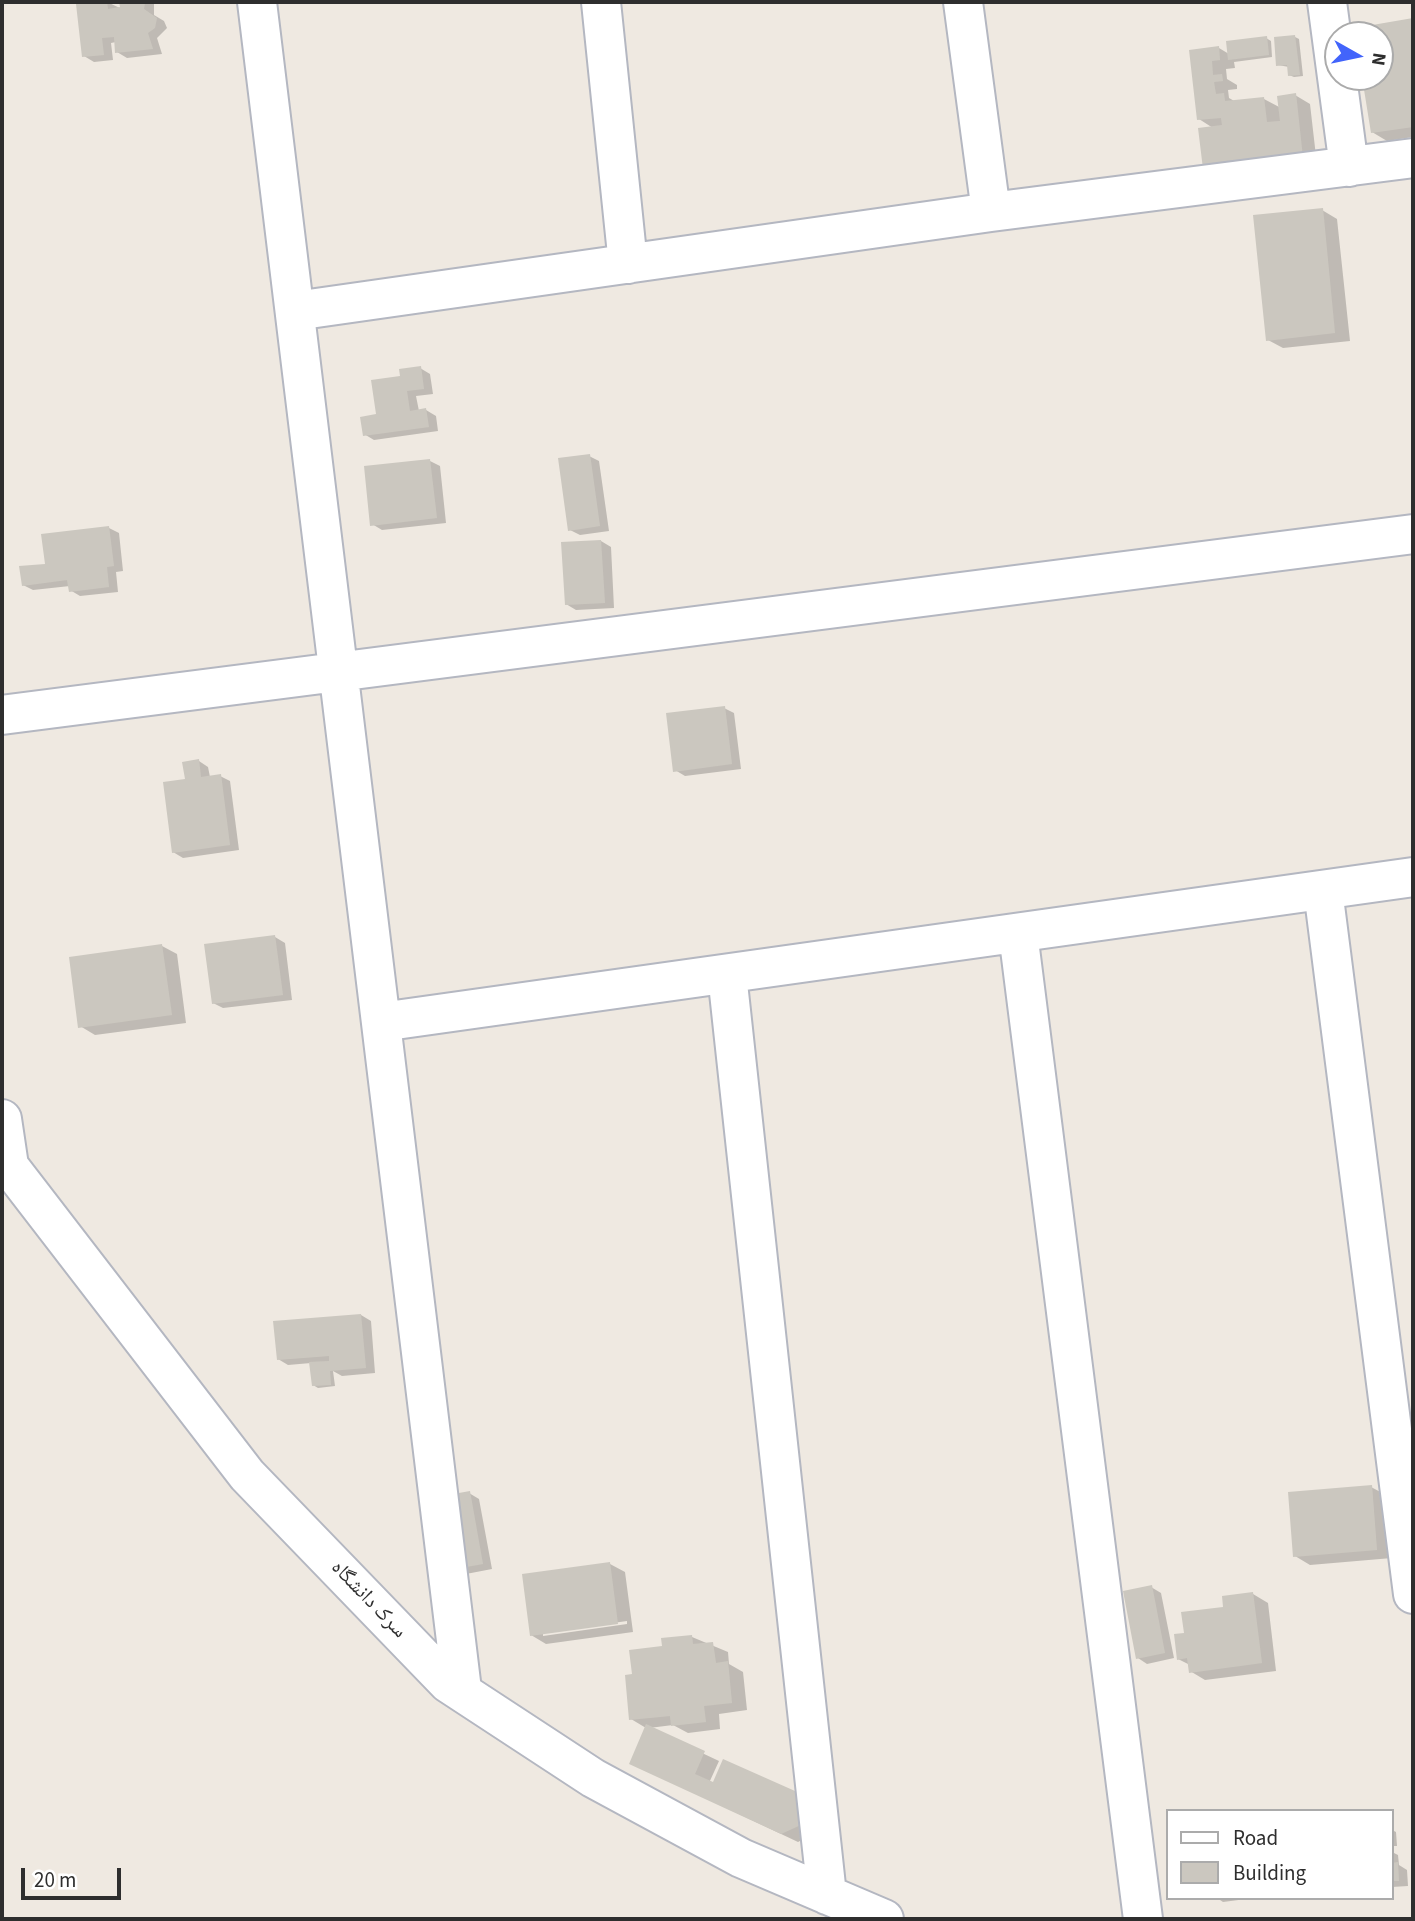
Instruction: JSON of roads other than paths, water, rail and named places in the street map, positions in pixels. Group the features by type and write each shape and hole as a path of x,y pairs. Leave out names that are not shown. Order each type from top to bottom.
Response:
{"street":[{"path":"257,2 462,1690"},
{"path":"601,2 628,264"},
{"path":"963,2 991,212"},
{"path":"1328,2 1349,167"},
{"path":"295,311 991,212 1413,158"},
{"path":"2,715 1413,534"},
{"path":"381,1022 1413,877"},
{"path":"1323,890 1413,1594"},
{"path":"1018,933 1143,1919"},
{"path":"727,974 827,1895"},
{"name":"سرک دانشگاه","path":"2,1119 9,1166 247,1475 448,1683 593,1778 741,1858 884,1919"}]}
